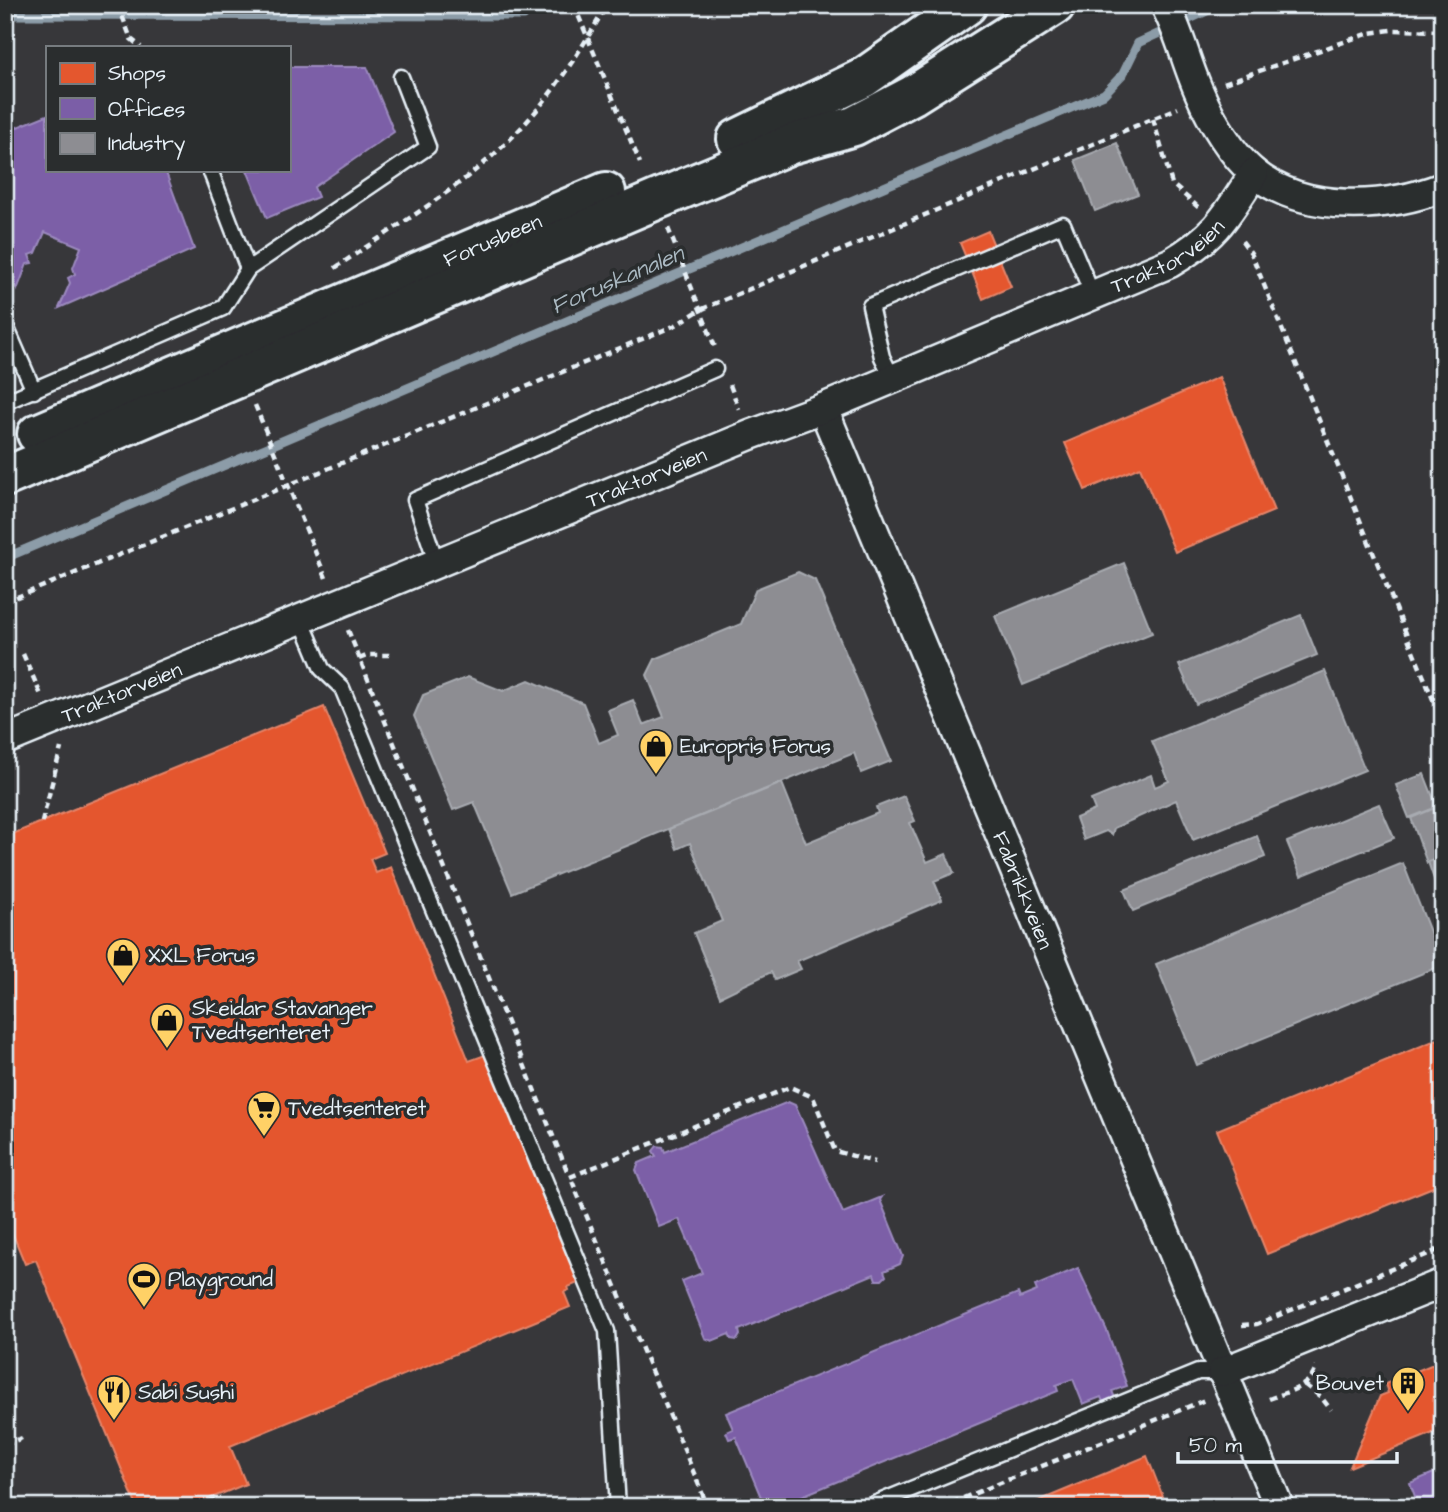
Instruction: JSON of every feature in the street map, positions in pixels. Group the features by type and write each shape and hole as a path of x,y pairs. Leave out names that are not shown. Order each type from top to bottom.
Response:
{"main road":[{"name":"Forusbeen","path":"5,448 786,117 863,78 967,5"},
{"name":"Forusbeen","path":"791,144 906,77 1006,5"},
{"name":"Forusbeen","path":"5,477 791,144 854,125 913,95 1055,5"}],"street":[{"path":"1166,8 1200,96 1231,147 1254,173 1302,195 1348,203 1398,201 1443,187"},
{"name":"Traktorveien","path":"5,740 822,408 1170,263 1201,245 1230,212 1254,173"},
{"name":"Fabrikkveien","path":"822,408 1279,1507"},
{"path":"1222,1372 1443,1283"}],"lane":[{"path":"5,402 223,308 248,269 428,147 401,77"},
{"path":"211,172 248,269"},
{"path":"892,377 882,357 870,306 1063,224 1093,296"},
{"path":"5,324 34,391"},
{"path":"437,564 415,500 715,369"},
{"path":"301,619 323,669 342,688 607,1331 618,1507"},
{"path":"867,1507 1198,1372 1222,1372"}],"path":[{"path":"118,5 131,39 140,46"},
{"path":"574,5 640,163"},
{"path":"324,276 479,167 518,131 549,96 607,5"},
{"path":"1219,84 1370,33 1391,30 1443,31"},
{"path":"5,602 676,325 701,310 1187,104"},
{"path":"1153,119 1172,184 1195,205"},
{"path":"1240,238 1251,253 1443,724"},
{"path":"676,246 701,310"},
{"path":"262,422 329,585"},
{"path":"346,625 570,1177 708,1507"},
{"path":"23,654 44,702"},
{"path":"359,659 369,655 391,655"},
{"path":"42,822 61,749 58,740"},
{"path":"570,1177 790,1087 813,1097 835,1151 875,1161"},
{"path":"1242,1325 1257,1324 1443,1248"},
{"path":"1269,1399 1304,1385 1315,1373 1317,1358"},
{"path":"1304,1385 1321,1397 1331,1410"},
{"path":"941,1507 1210,1398"},
{"path":"5,1446 22,1438"},
{"path":"212,1497 216,1507"}],"building: Shops":[{"path":"988,231 1011,287 983,299 960,243"},
{"path":"1219,377 1274,511 1175,552 1140,467 1085,490 1065,443"},
{"name":"Tvedtsenteret","path":"324,707 385,853 370,859 376,873 391,867 469,1061 488,1054 583,1281 568,1287 569,1290 564,1292 570,1307 230,1446 246,1484 189,1507 137,1507 36,1260 25,1264 5,1215 5,837"},
{"path":"1443,1037 1443,1183 1267,1254 1217,1130"},
{"name":"Bouvet","path":"1443,1360 1443,1429 1350,1467 1380,1396 1388,1393 1385,1384"},
{"path":"1147,1456 1167,1507 1024,1507"}],"building: Offices":[{"path":"290,67 367,67 394,132 314,187 318,197 267,218 248,172 290,172"},
{"path":"46,115 46,172 166,172 194,249 59,308 70,283 68,278 75,274 73,268 81,247 45,232 36,253 29,255 32,263 27,264 17,290 5,261 5,132"},
{"path":"788,1102 795,1105 843,1213 882,1197 880,1200 903,1256 900,1264 884,1271 886,1276 882,1280 876,1280 874,1274 739,1330 737,1340 731,1339 729,1334 712,1341 705,1338 682,1281 702,1273 679,1219 659,1227 636,1170 639,1163 656,1156 653,1151 657,1146 663,1147 665,1152"},
{"path":"1078,1268 1107,1331 1127,1386 1112,1391 1115,1398 1103,1402 1101,1397 1083,1404 1073,1379 1056,1385 1058,1391 775,1507 765,1507 736,1437 729,1439 726,1432 733,1429 726,1413 1018,1293 1020,1298 1037,1291 1035,1286"},
{"path":"1443,1469 1443,1507 1419,1507 1410,1483"}],"building: Industry":[{"path":"1117,143 1138,194 1095,211 1075,160"},
{"path":"1124,563 1152,633 1023,685 995,616"},
{"path":"798,572 815,580 891,761 861,773 854,753 512,893 474,802 453,810 414,716 423,695 468,677 503,691 529,680 583,703 599,743 618,735 608,710 633,700 643,725 664,717 647,675 655,659 741,624 756,589"},
{"path":"1301,615 1317,655 1196,704 1179,665"},
{"path":"1325,671 1365,770 1193,840 1176,800 1114,828 1112,835 1106,831 1084,840 1076,818 1095,810 1091,800 1151,775 1155,787 1169,781 1152,741"},
{"path":"1424,774 1437,807 1409,818 1396,785"},
{"path":"782,783 806,843 878,813 876,807 904,796 915,821 910,823 927,862 946,854 954,873 934,881 942,900 797,961 801,969 775,980 771,972 720,997 694,933 722,921 690,843 677,849 669,829"},
{"path":"1379,804 1394,838 1301,876 1287,842"},
{"path":"1435,808 1443,823 1443,856 1427,863 1411,818"},
{"path":"1257,836 1265,857 1133,911 1124,890"},
{"path":"1443,856 1443,905 1428,862"},
{"path":"1403,863 1443,965 1197,1065 1156,964"}],"waterway":[{"name":"Foruskanalen","path":"5,558 1104,94 1123,74 1138,43 1220,5"},
{"name":"Foruskanalen","path":"5,15 524,16"}],"place":[{"name":"Europris Forus","path":"656,776"},
{"name":"XXL Forus","path":"123,985"},
{"name":"Skeidar Stavanger Tvedtsenteret","path":"167,1050"},
{"name":"Tvedtsenteret","path":"264,1138"},
{"name":"Playground","path":"144,1309"},
{"name":"Bouvet","path":"1408,1413"},
{"name":"Sabi Sushi","path":"114,1422"}]}
